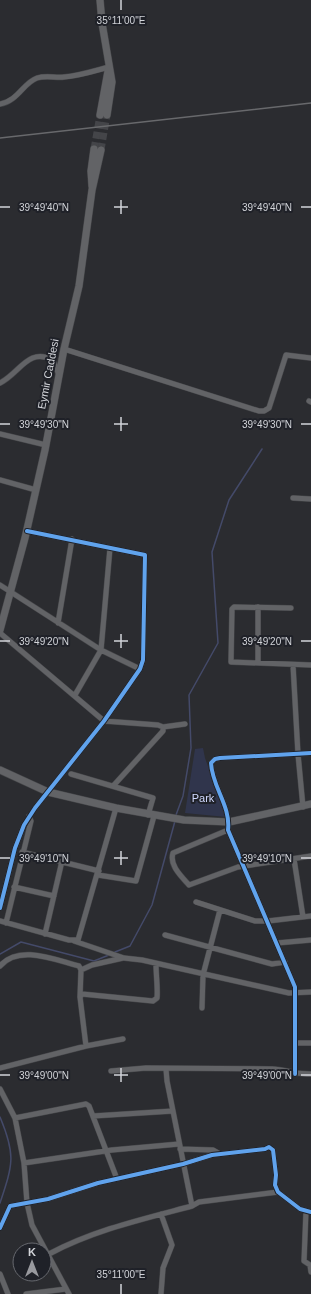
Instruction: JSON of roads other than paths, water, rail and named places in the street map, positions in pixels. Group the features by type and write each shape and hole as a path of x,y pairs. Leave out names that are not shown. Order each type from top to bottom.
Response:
{"main road":[{"path":"100,0 112,82 104,115"},
{"name":"Eymir Caddesi","path":"0,631 27,531 46,445 64,349 79,286 98,149"},
{"path":"0,770 48,792 151,815 229,826 311,804"}],"street":[{"path":"0,104 6,103 15,97 35,78 44,76 64,77 109,67"},
{"path":"64,349 259,411 264,411 269,408 286,355 311,358"},
{"path":"0,383 14,375 31,358 39,355 52,360 59,375"},
{"path":"0,434 46,445"},
{"path":"0,480 36,490"},
{"path":"293,498 311,499"},
{"path":"0,908 2,888 18,838 29,816 104,721 140,669 142,660 146,556 141,553 27,531"},
{"path":"58,623 72,539"},
{"path":"74,695 101,650 110,548"},
{"path":"0,585 101,650 140,669"},
{"path":"291,608 240,606 232,609 231,662 311,665"},
{"path":"258,606 258,663"},
{"path":"0,631 104,721 158,725 163,727 184,724"},
{"path":"293,665 298,754 303,806"},
{"path":"114,785 163,731 163,727"},
{"path":"296,1074 296,993 278,943 243,866 229,826 229,815 214,778 211,763 215,759 220,758 311,753"},
{"path":"22,852 98,873 136,881 151,815 152,798 114,785 71,774"},
{"path":"74,941 80,938 116,808"},
{"path":"29,816 31,821 14,887 3,922 74,941 124,958 256,986 296,993 311,992"},
{"path":"229,826 176,850 172,857 174,867 189,885 217,873 243,866 311,856"},
{"path":"294,859 303,917"},
{"path":"45,934 62,862"},
{"path":"14,887 54,896"},
{"path":"196,902 255,921 311,916"},
{"path":"202,1008 203,975 220,910"},
{"path":"166,935 272,964 285,962"},
{"path":"278,943 311,940"},
{"path":"0,966 10,957 19,954 29,954 79,966 81,970 80,998 86,1046"},
{"path":"81,970 92,965 124,958"},
{"path":"80,998 82,994 89,993 152,1001 157,998 155,982 156,964"},
{"path":"0,1068 86,1046 123,1039"},
{"path":"295,1043 311,1043"},
{"path":"166,1069 172,1111 192,1206"},
{"path":"112,1071 166,1069 272,1069 286,1070 296,1074 311,1074"},
{"path":"0,1089 15,1118 24,1164 27,1203 32,1225 40,1242"},
{"path":"15,1118 86,1104 89,1106 117,1179"},
{"path":"93,1116 172,1111"},
{"path":"24,1164 107,1151 179,1146 212,1150 220,1154"},
{"path":"0,1228 10,1206 48,1199 117,1179 220,1154 266,1149 268,1147 273,1150 276,1174 275,1185 278,1192 290,1203 309,1212 304,1262 310,1265 311,1272"},
{"path":"52,1253 94,1234 125,1223 192,1206 199,1202 278,1192"},
{"path":"161,1214 172,1245 163,1268 161,1294"},
{"path":"26,1294 68,1292 52,1260"},
{"path":"0,1274 8,1294"}],"waterway":[{"path":"176,815 183,796 191,748 189,695 218,643 212,552 229,500 262,449"},
{"path":"115,952 130,946 152,905 175,821"},
{"path":"0,954 21,942 94,961 109,955"},
{"path":"0,1117 9,1141 11,1160 8,1178 0,1203"}],"tunnel":[{"path":"94,149 100,115"},
{"path":"101,150 107,115"}],"railway":[{"path":"0,138 311,103"}],"park label":[{"name":"Park","path":"203,798"}]}
